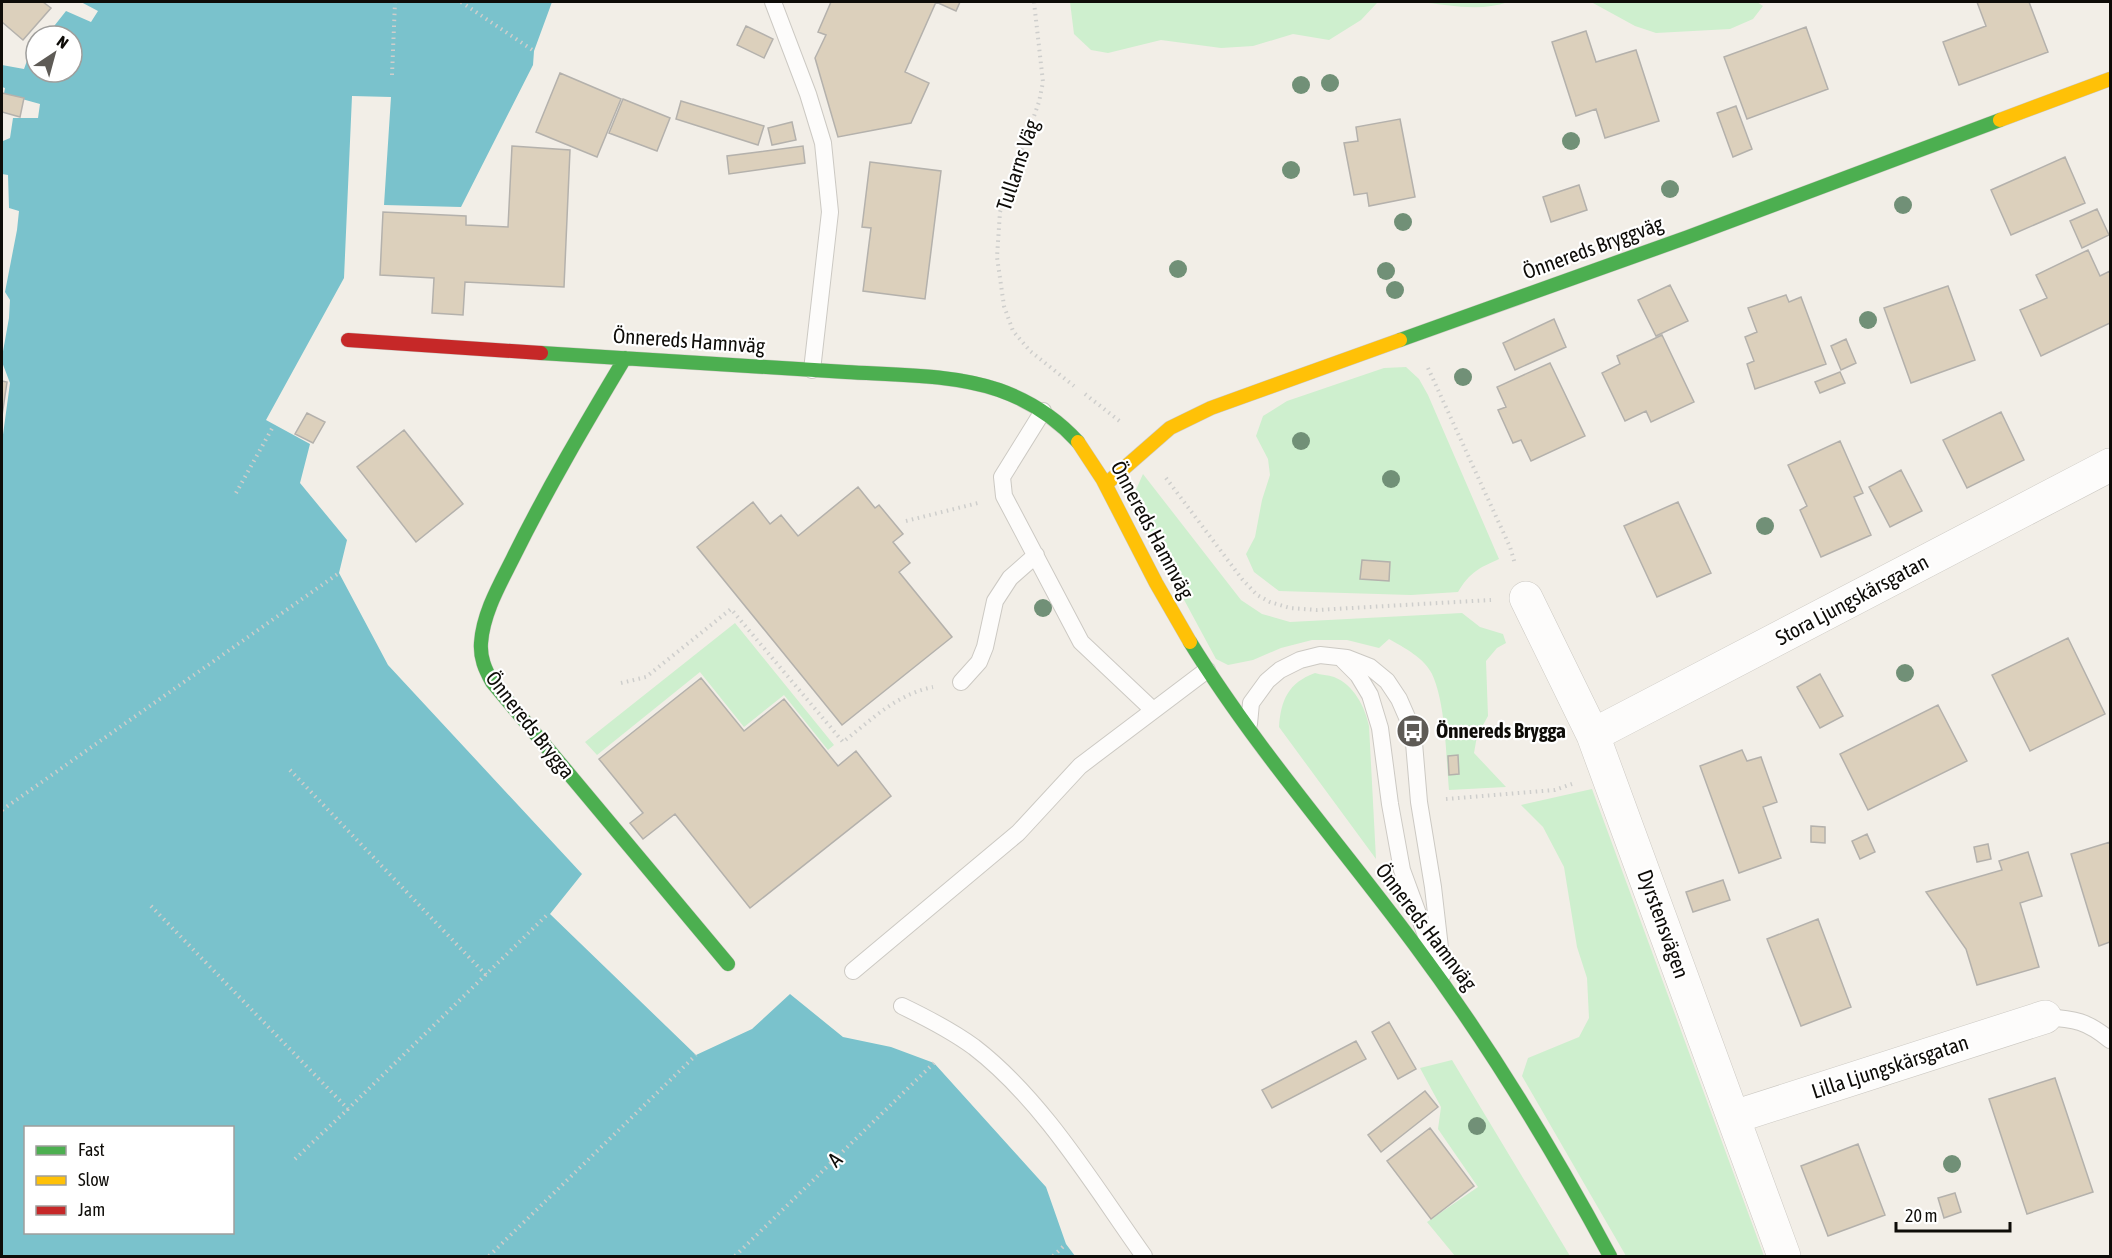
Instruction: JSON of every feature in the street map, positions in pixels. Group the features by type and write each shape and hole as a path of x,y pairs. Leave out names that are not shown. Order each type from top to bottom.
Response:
{"street":[{"name":"Önnereds Bryggväg","path":"1106,484 1170,428 1211,408 1696,234 2110,79"},
{"name":"Önnereds Hamnväg","path":"348,340 812,370 969,383 988,386 1012,395 1043,411 1067,429 1087,453 1106,484 1170,608 1207,670 1444,984 1502,1069 1572,1186 1610,1257"},
{"name":"Önnereds Brygga","path":"625,358 530,521 494,598 485,622 481,651 484,667 492,682 728,964"},
{"name":"Stora Ljungskärsgatan","path":"1593,735 2110,465"},
{"name":"Dyrstensvägen","path":"1526,598 1593,735 1784,1257"},
{"name":"Lilla Ljungskärsgatan","path":"1734,1117 2046,1017"}],"lane":[{"path":"773,2 808,94 823,143 830,212 812,370"},
{"path":"1043,411 1002,477 1004,496 1081,642 1153,710"},
{"path":"961,682 979,662 985,647 995,601 1010,578 1036,555"},
{"path":"1249,727 1251,703 1267,681 1280,670 1300,660 1320,655 1339,656 1370,667 1388,681 1413,731 1419,802 1433,887 1444,984"},
{"path":"1339,656 1358,675 1370,695 1380,728 1389,804 1402,870 1444,984"},
{"path":"853,971 1018,833 1080,766 1207,670"},
{"path":"902,1006 939,1024 974,1048 1012,1081 1043,1115 1144,1257"},
{"path":"2046,1017 2073,1018 2095,1028 2110,1040"}],"path":[{"path":"392,75 395,2"},
{"path":"460,2 534,51"},
{"name":"Tullarns Väg","path":"1034,2 1043,82 1039,102 1000,212 997,257 1004,306 1013,331 1030,351 1122,424 1144,449 1242,579 1257,595 1270,602 1290,608 1317,610 1526,598"},
{"path":"1413,334 1510,547 1526,598"},
{"path":"236,493 274,425"},
{"path":"906,521 1004,496"},
{"path":"2,810 339,573"},
{"path":"621,682 646,677 731,609 843,742 894,701 916,690 961,682"},
{"path":"290,770 486,975"},
{"path":"1419,802 1555,790 1607,773"},
{"path":"151,906 348,1109"},
{"path":"295,1159 549,914"},
{"path":"489,1257 696,1055"},
{"name":"A","path":"735,1257 934,1064"},
{"path":"1053,1257 1066,1244"}],"green space":[{"path":"1070,2 1394,2 1377,3 1361,20 1329,40 1293,34 1253,46 1221,48 1161,40 1108,53 1091,50 1074,34"},
{"path":"1420,2 1508,2 1475,7"},
{"path":"1584,2 1757,2 1763,6 1753,19 1730,29 1656,33 1635,26 1593,3"},
{"path":"1406,367 1419,379 1428,395 1499,559 1476,571 1458,592 1411,595 1279,591 1254,572 1246,554 1255,537 1262,500 1270,475 1268,459 1256,436 1263,416 1287,401 1384,368"},
{"path":"1143,474 1241,600 1262,614 1290,622 1462,613 1480,627 1503,634 1506,643 1497,648 1486,661 1488,716 1477,736 1474,753 1506,787 1449,790 1443,715 1437,686 1429,668 1419,658 1389,639 1379,648 1347,640 1312,640 1281,648 1253,660 1228,665 1216,659 1134,507 1135,492"},
{"path":"735,623 834,745 828,750 784,695 744,727 700,672 597,755 585,742"},
{"path":"1315,673 1334,677 1347,685 1358,697 1367,719 1376,859 1279,727 1284,701 1292,687"},
{"path":"1592,789 1764,1256 1626,1256 1522,1076 1528,1058 1579,1037 1589,1018 1587,978 1577,947 1564,867 1543,827 1521,805"},
{"path":"1452,1060 1570,1256 1455,1256 1427,1222 1478,1187 1438,1129 1441,1107 1420,1068"}],"water":[{"path":"81,2 552,2 534,51 533,65 461,207 384,205 391,97 352,96 344,278 266,420 310,444 300,483 347,540 339,573 388,665 582,874 550,914 696,1055 752,1029 790,994 843,1037 891,1047 934,1063 1046,1187 1066,1244 1075,1256 2,1256 2,442 10,383 2,362 2,65 24,69 24,84 84,84 84,24 56,24 66,11 91,22 98,11"}],"pier":[{"path":"2,87 5,88 4,94 40,104 38,118 13,118 10,138 3,141 3,162 2,162"},
{"path":"2,174 8,175 9,208 19,211 5,292 10,300 2,357"}],"building":[{"path":"2,2 43,2 51,8 37,24 24,24 23,40 2,22"},
{"path":"831,2 936,2 905,72 929,83 911,123 838,137 815,58 826,35 818,32"},
{"path":"936,2 960,2 956,11"},
{"path":"1977,2 2029,2 2048,52 1959,85 1943,42 1986,26"},
{"path":"746,26 773,39 764,58 737,45"},
{"path":"1806,27 1828,89 1747,119 1724,57"},
{"path":"1586,31 1596,62 1636,50 1659,121 1605,138 1596,109 1576,116 1552,42"},
{"path":"560,73 621,99 597,157 536,132"},
{"path":"2,93 24,98 20,117 2,112"},
{"path":"623,99 670,118 657,151 609,133"},
{"path":"681,101 764,126 758,145 676,119"},
{"path":"1736,106 1752,149 1733,157 1717,113"},
{"path":"1400,119 1415,197 1369,206 1367,193 1354,195 1344,143 1358,141 1356,127"},
{"path":"792,122 796,140 772,145 768,128"},
{"path":"512,146 570,150 564,287 465,282 463,315 432,313 434,278 380,275 383,212 466,216 466,225 508,227"},
{"path":"803,146 805,163 729,174 727,156"},
{"path":"2065,157 2085,203 2011,235 1991,190"},
{"path":"870,162 941,171 925,299 863,291 871,228 862,227"},
{"path":"1579,185 1587,210 1551,222 1543,197"},
{"path":"2097,209 2109,235 2082,248 2070,221"},
{"path":"2088,250 2100,276 2110,271 2110,323 2041,356 2020,310 2047,298 2036,275"},
{"path":"1670,285 1688,321 1656,336 1638,300"},
{"path":"1948,286 1975,360 1911,383 1884,308"},
{"path":"1786,295 1789,302 1801,297 1826,364 1755,389 1747,364 1754,361 1745,337 1757,332 1748,308"},
{"path":"1554,319 1566,347 1515,370 1503,343"},
{"path":"1662,335 1694,402 1651,422 1646,411 1625,421 1602,373 1620,364 1617,356"},
{"path":"1846,339 1856,363 1841,370 1831,346"},
{"path":"1550,363 1585,436 1531,461 1521,440 1513,443 1498,410 1506,407 1497,387"},
{"path":"1840,372 1845,383 1820,393 1815,382"},
{"path":"2,381 7,382 2,416"},
{"path":"2001,412 2024,460 1967,488 1943,440"},
{"path":"307,413 325,422 313,443 295,434"},
{"path":"404,430 463,504 416,542 357,467"},
{"path":"1840,441 1863,493 1854,497 1871,535 1821,557 1800,510 1807,506 1788,465"},
{"path":"1901,470 1922,511 1890,527 1869,487"},
{"path":"858,487 875,508 879,505 903,534 893,542 910,563 899,572 952,637 842,725 697,547 753,502 770,524 781,515 798,536"},
{"path":"1678,502 1711,573 1657,597 1624,526"},
{"path":"1362,560 1390,562 1389,581 1360,579"},
{"path":"2068,638 2105,714 2030,751 1992,675"},
{"path":"1820,674 1843,716 1820,728 1797,687"},
{"path":"701,678 744,731 784,699 838,766 856,751 891,796 750,908 675,814 643,839 630,823 643,813 599,759"},
{"path":"1938,705 1967,761 1868,810 1840,754"},
{"path":"1742,750 1747,761 1761,757 1777,802 1763,807 1781,858 1739,873 1700,766"},
{"path":"1458,755 1459,774 1449,775 1448,756"},
{"path":"1811,826 1825,827 1825,843 1811,842"},
{"path":"1867,834 1875,852 1860,859 1852,841"},
{"path":"2110,842 2110,942 2099,946 2071,854"},
{"path":"1988,844 1991,859 1977,862 1974,847"},
{"path":"2028,852 2042,896 2020,903 2039,967 1977,985 1966,949 1926,892 2002,870 1999,861"},
{"path":"1723,880 1730,900 1693,912 1686,892"},
{"path":"1818,919 1851,1007 1801,1026 1767,939"},
{"path":"1389,1022 1416,1069 1398,1079 1372,1032"},
{"path":"1356,1041 1366,1059 1272,1108 1262,1090"},
{"path":"2055,1078 2093,1192 2027,1214 1989,1099"},
{"path":"1425,1091 1438,1107 1381,1152 1368,1135"},
{"path":"1430,1128 1474,1186 1431,1219 1387,1161"},
{"path":"1858,1144 1885,1215 1828,1236 1801,1166"},
{"path":"1955,1193 1961,1212 1944,1218 1938,1198"}],"traffic: fast":[{"path":"1400,340 1688,237 2000,120"},
{"path":"541,353 904,375 962,381 999,390 1032,405 1052,418 1078,442"},
{"path":"625,358 553,482 498,588 482,632 481,654 492,682 728,964"},
{"path":"1190,642 1242,720 1387,907 1468,1020 1542,1136 1610,1256"}],"traffic: slow":[{"path":"2000,120 2110,79"},
{"path":"1106,484 1170,428 1211,408 1400,340"},
{"path":"1078,442 1103,480 1156,583 1190,642"}],"traffic: jam":[{"path":"348,340 541,353"}],"place":[{"name":"Önnereds Brygga","path":"1413,731"}]}
